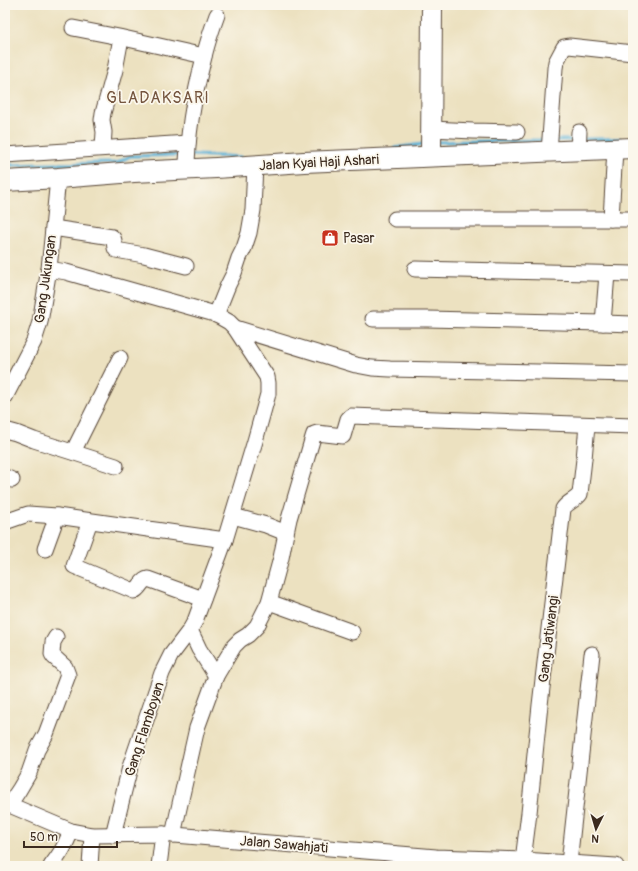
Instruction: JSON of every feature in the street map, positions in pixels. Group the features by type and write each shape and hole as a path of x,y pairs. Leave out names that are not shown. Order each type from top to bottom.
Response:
{"main road":[{"path":"431,141 432,5"},
{"name":"Jalan Kyai Haji Ashari","path":"15,178 58,178 134,163 255,165 431,141 549,144 579,142 624,149"}],"street":[{"path":"187,165 190,126 204,56 217,15"},
{"path":"73,28 204,56"},
{"path":"102,148 104,132 102,120 103,113 115,70 121,38"},
{"path":"549,144 554,68 564,46 633,53"},
{"path":"431,141 473,131 483,142 517,132"},
{"path":"5,155 102,148 188,145"},
{"path":"611,219 624,149"},
{"path":"15,178 20,154"},
{"path":"216,315 244,248 249,232 253,210 255,165"},
{"name":"Gang Jukungan","path":"5,397 34,341 40,322 49,269 58,178"},
{"path":"395,219 633,219"},
{"path":"53,228 113,237 116,250 157,258 186,266"},
{"path":"49,269 66,272 216,315 229,322 235,328 356,365 372,368 633,374"},
{"path":"415,270 633,274"},
{"path":"603,323 607,274"},
{"path":"374,319 633,324"},
{"name":"Gang Flamboyan","path":"113,834 130,767 162,673 170,655 190,630 195,621 225,540 268,394 267,377 235,328"},
{"path":"73,452 120,358"},
{"path":"159,866 197,728 216,676 234,646 248,635 256,626 269,602 281,558 289,519 314,434 317,433 343,436 348,419 354,415 633,426"},
{"name":"Gang Jatiwangi","path":"523,860 563,509 580,494 587,425"},
{"path":"5,430 116,466"},
{"path":"5,522 28,514 57,516 225,540"},
{"path":"45,549 57,516"},
{"path":"233,516 266,525 286,533"},
{"path":"90,521 74,566 134,592 146,579 148,579 203,599"},
{"path":"269,602 352,632"},
{"path":"190,630 199,649 216,676"},
{"path":"7,804 20,790 29,773 39,745 46,734 68,675 65,667 52,654 53,642 56,636"},
{"path":"569,863 592,654"},
{"name":"Jalan Sawahjati","path":"7,804 71,831 92,835 168,835 436,861 523,860 616,866"},
{"path":"51,866 66,846 71,831"},
{"path":"90,866 92,835"}],"waterway":[{"path":"582,139 620,139"},
{"path":"438,142 546,140"},
{"path":"554,140 576,140"},
{"path":"395,148 424,144"},
{"path":"5,165 117,163 130,156 183,155"},
{"path":"191,155 241,157"}],"place":[{"name":"Pasar","path":"330,238"}],"district":[{"name":"GLADAKSARI","path":"158,97"}]}
